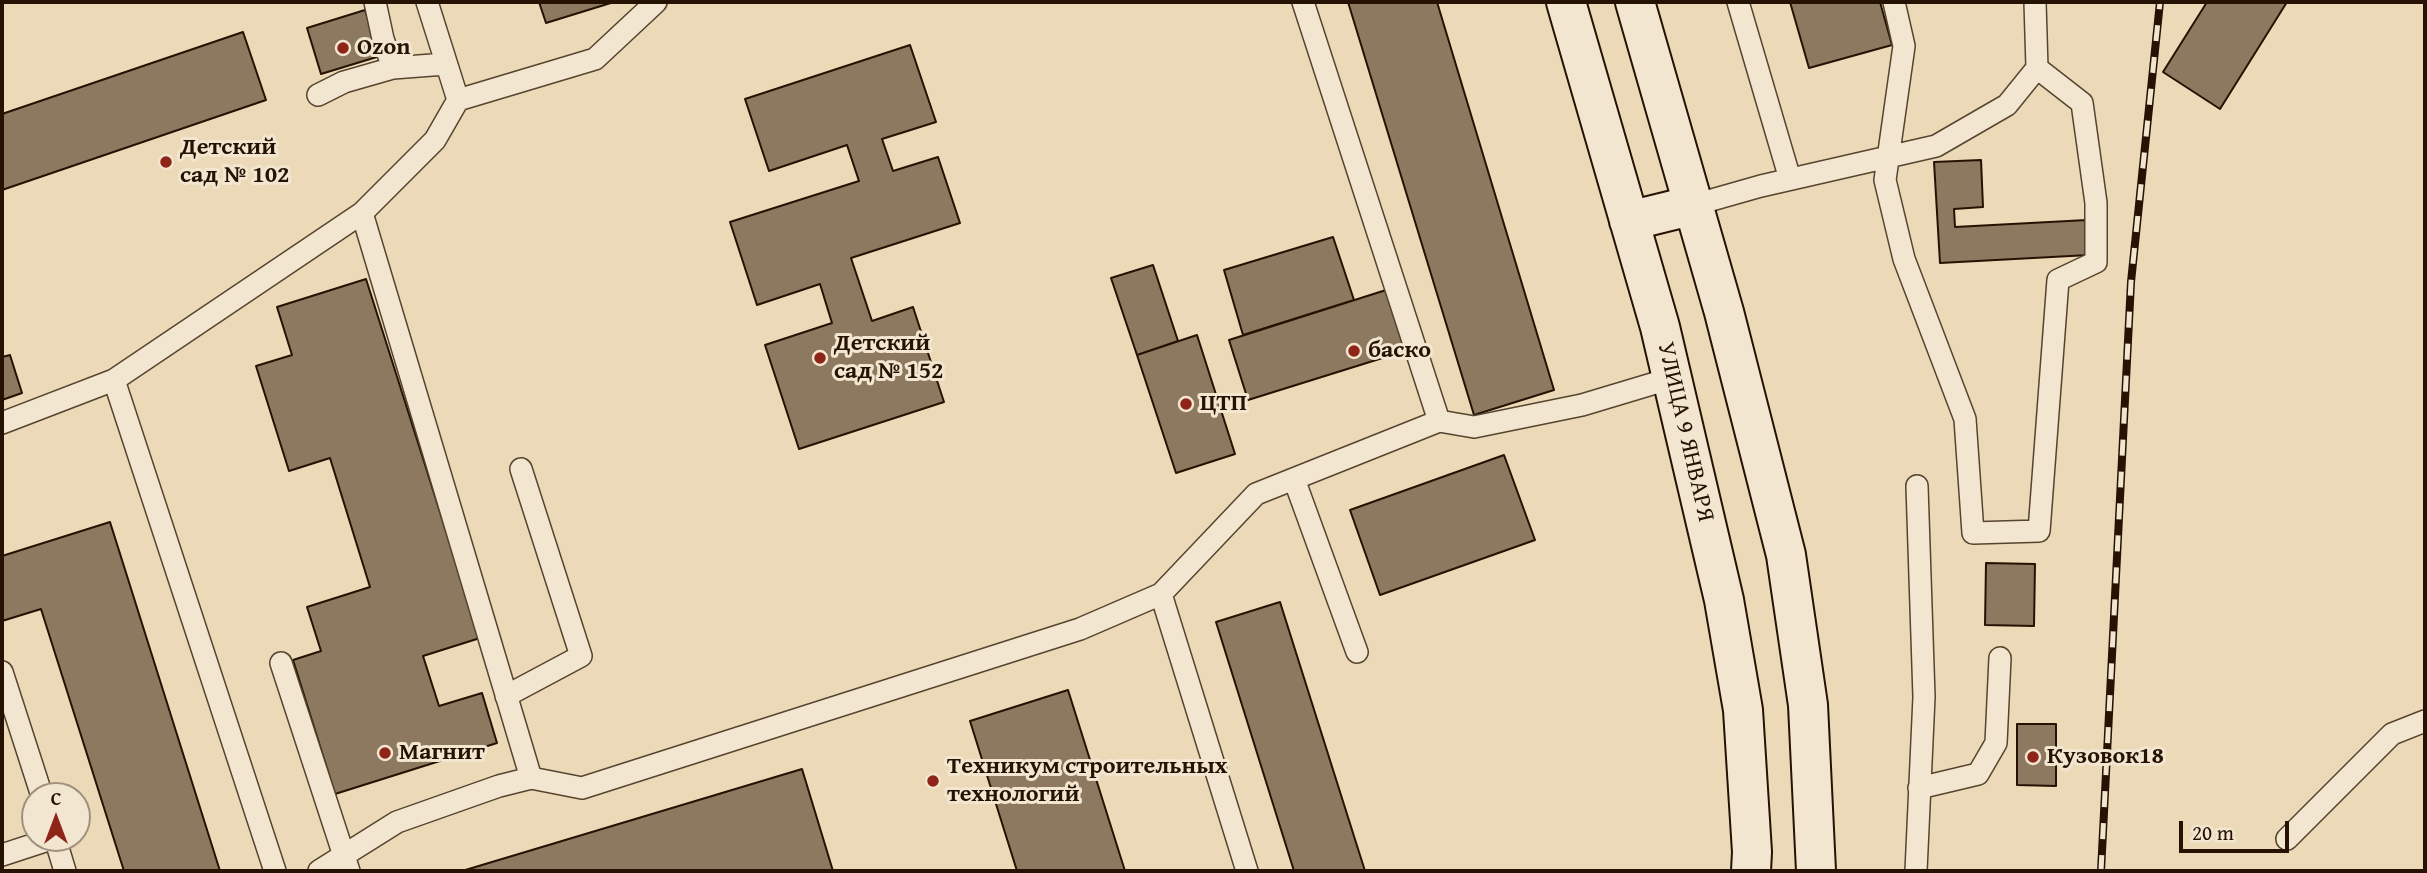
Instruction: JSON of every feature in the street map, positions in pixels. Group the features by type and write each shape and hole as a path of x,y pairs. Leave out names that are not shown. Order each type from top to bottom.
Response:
{"main road":[{"name":"УЛИЦА 9 ЯНВАРЯ","path":"1566,2 1672,378 1724,600 1742,710 1751,871"},
{"path":"1635,2 1694,205 1786,555 1808,705 1816,871"},
{"path":"1629,221 1694,205"}],"lane":[{"path":"375,2 393,68"},
{"path":"427,2 458,100"},
{"path":"2,423 114,380 362,214 435,140 458,100 595,59 656,2"},
{"path":"1303,2 1439,421"},
{"path":"1738,2 1790,179"},
{"path":"1894,2 1904,46 1885,180 1904,258 1965,419 1973,533 2039,531 2058,281 2096,262 2096,203 2082,103 2037,68"},
{"path":"1694,205 1790,179 1936,146 2007,105 2037,68 2035,2"},
{"path":"318,95 344,82 393,68 445,64"},
{"path":"362,214 531,778"},
{"path":"319,871 347,863 397,822 499,786 531,778 582,788 1080,629 1161,594 1256,494 1439,421 1474,427 1508,421 1582,405 1672,378"},
{"path":"114,380 275,871"},
{"path":"506,696 581,656 520,469"},
{"path":"1294,479 1357,652"},
{"path":"1916,871 1924,697 1917,486"},
{"path":"1161,594 1247,871"},
{"path":"1919,788 1978,774 1996,743 2000,658"},
{"path":"281,663 347,863"},
{"path":"2,672 37,782"},
{"path":"2287,839 2392,734 2425,721"},
{"path":"3,851 21,846"},
{"path":"59,852 65,871"}],"building":[{"path":"539,2 614,2 546,23"},
{"path":"1348,2 1437,2 1554,390 1474,415"},
{"path":"1790,2 1880,2 1892,45 1809,68"},
{"path":"2207,2 2287,2 2220,109 2163,72"},
{"path":"365,10 380,56 321,74 307,28"},
{"path":"243,32 266,100 2,190 2,114"},
{"path":"910,45 936,122 882,139 893,171 938,157 960,223 851,258 872,321 913,307 944,402 799,449 765,345 832,323 820,284 757,305 730,222 859,181 847,145 769,171 745,99"},
{"path":"1981,160 1983,207 1954,209 1955,227 2087,220 2089,255 1940,263 1934,162"},
{"path":"1333,237 1354,300 1243,335 1224,270"},
{"path":"1153,265 1178,341 1137,355 1111,278"},
{"path":"366,279 480,638 423,656 439,706 482,693 497,743 335,794 293,660 321,651 307,607 370,587 330,458 289,471 256,366 292,355 277,307"},
{"path":"1386,290 1405,351 1248,400 1229,340"},
{"name":"ЦТП","path":"1197,335 1235,454 1176,473 1137,355"},
{"path":"10,355 22,393 2,400 2,357"},
{"path":"1504,455 1535,540 1380,595 1350,510"},
{"path":"110,522 220,871 124,871 41,609 2,621 2,556"},
{"path":"1986,563 2035,564 2034,626 1985,625"},
{"path":"1280,602 1365,871 1294,871 1216,622"},
{"path":"1068,690 1125,871 1017,871 970,721"},
{"path":"2017,724 2056,724 2056,786 2017,785"},
{"path":"802,769 833,871 462,871"}],"railway":[{"path":"2101,871 2131,282 2160,2"}],"place":[{"name":"Ozon","path":"343,48"},
{"name":"Детский сад № 102","path":"166,162"},
{"name":"баско","path":"1354,351"},
{"name":"Детский сад № 152","path":"820,358"},
{"name":"ЦТП","path":"1186,404"},
{"name":"Магнит","path":"385,753"},
{"name":"Кузовок18","path":"2033,757"},
{"name":"Техникум строительных технологий","path":"933,781"}]}
